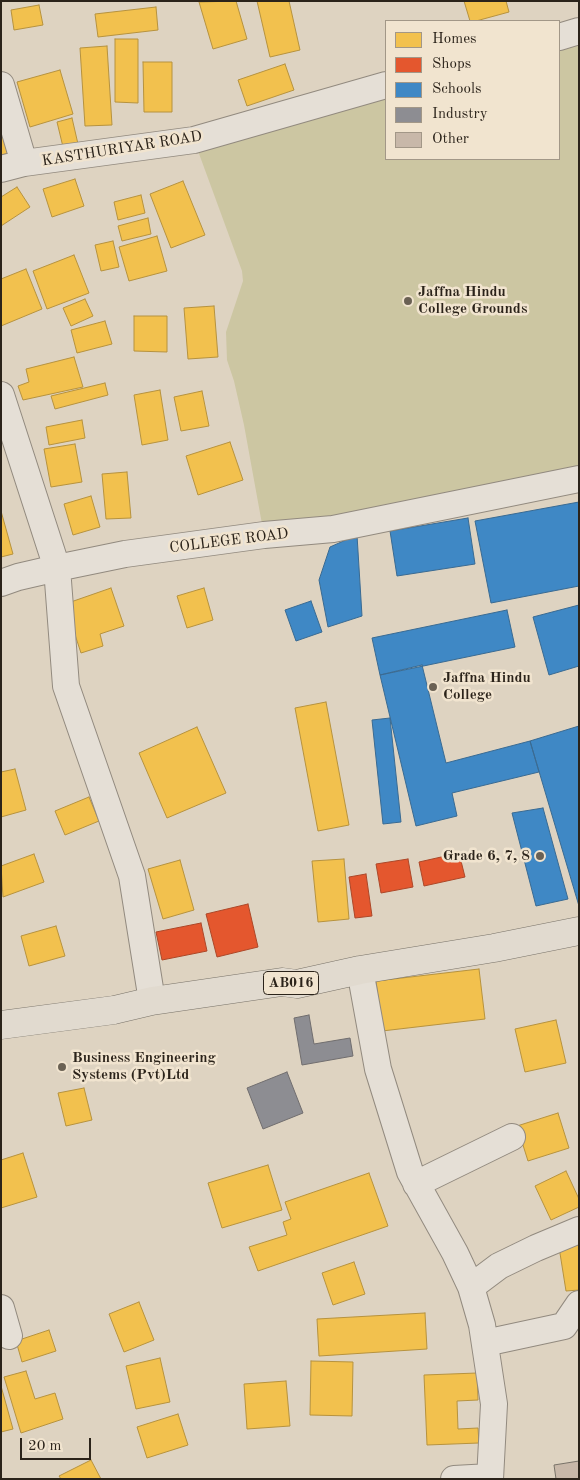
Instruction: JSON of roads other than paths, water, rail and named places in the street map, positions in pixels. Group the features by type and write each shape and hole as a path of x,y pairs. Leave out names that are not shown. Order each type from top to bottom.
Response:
{"main road":[{"name":"AB016","path":"1,1025 114,1010 152,1002 282,982 296,984 360,970 494,948 579,931"}],"street":[{"path":"560,36 579,31"},
{"name":"KASTHURIYAR ROAD","path":"12,166 194,140 385,84"},
{"path":"1,85 12,166"},
{"path":"1,396 57,568 66,686 132,876 152,1002"},
{"name":"COLLEGE ROAD","path":"1,583 18,577 125,554 264,535 333,529 579,479"},
{"path":"360,970 378,1069 410,1172 455,1253 471,1287 482,1325 494,1404 490,1478 454,1479"},
{"path":"416,1184 512,1137"},
{"path":"471,1287 499,1266 579,1230"},
{"path":"485,1343 564,1326 579,1304"},
{"path":"1,1308 8,1336"}],"place":[{"name":"Jaffna Hindu College Grounds","path":"408,301"},
{"name":"Jaffna Hindu College","path":"433,687"},
{"name":"Grade 6, 7, 8","path":"540,856"},
{"name":"Business Engineering Systems (Pvt)Ltd","path":"62,1067"}]}
